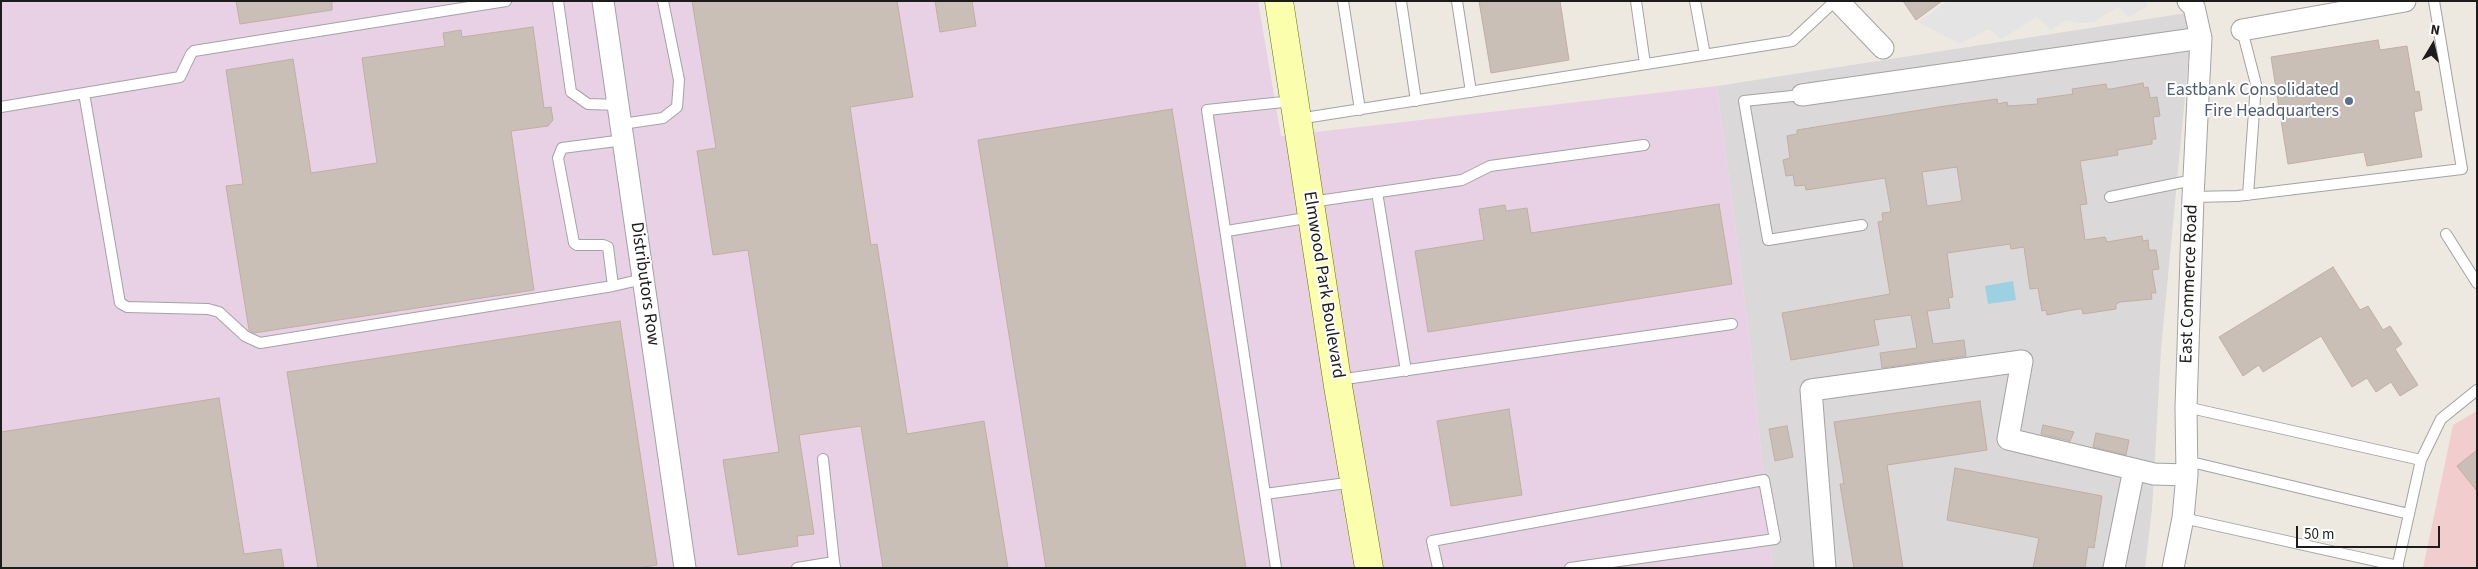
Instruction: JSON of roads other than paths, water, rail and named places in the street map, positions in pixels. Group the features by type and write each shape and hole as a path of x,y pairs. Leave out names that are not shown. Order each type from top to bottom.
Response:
{"street":[{"name":"Distributors Row","path":"603,1 685,568"},
{"name":"Elmwood Park Boulevard","path":"1279,1 1368,568"},
{"path":"1836,1 1883,48"},
{"name":"East Commerce Road","path":"2172,568 2182,518 2187,468 2186,407 2193,189 2201,38 2194,7 2188,1"},
{"path":"2242,30 2405,1"},
{"path":"1802,95 2201,38"},
{"path":"1825,568 1811,390 2022,361 2008,439 2154,474 2187,468"},
{"path":"2114,568 2134,469"}],"lane":[{"path":"1,107 180,77 194,51 506,1"},
{"path":"558,1 571,92 622,123"},
{"path":"613,286 608,247 577,245 574,243 558,158 562,148 622,123 663,118 677,107 679,80 663,1"},
{"path":"1343,1 1360,110"},
{"path":"1401,1 1416,101"},
{"path":"1457,1 1471,92"},
{"path":"1636,1 1645,64"},
{"path":"1695,1 1705,55"},
{"path":"1276,568 1227,231 1207,110 1360,110 1792,41 1836,1"},
{"path":"2110,197 2193,189 2248,195 2462,169 2434,1"},
{"path":"2242,30 2256,84 2248,195"},
{"path":"84,93 120,303 127,307 208,309 220,312 245,336 260,343 613,286 643,279"},
{"path":"1802,95 1744,101 1768,240 1862,225"},
{"path":"1227,231 1377,192 1462,180 1490,166 1644,145"},
{"path":"1377,192 1406,371"},
{"path":"2446,234 2477,283"},
{"path":"1337,380 1732,324"},
{"path":"2182,518 2398,567 2421,460 2442,419 2477,390"},
{"path":"2186,407 2421,460"},
{"path":"797,568 835,565 823,459"},
{"path":"2187,468 2409,514"},
{"path":"1438,568 1432,541 1764,480 1775,539 1570,568"},
{"path":"1265,494 1354,482"}],"water":[{"path":"2013,281 2016,300 1988,304 1985,286"}],"place":[{"name":"Eastbank Consolidated Fire Headquarters","path":"2349,101"}]}
